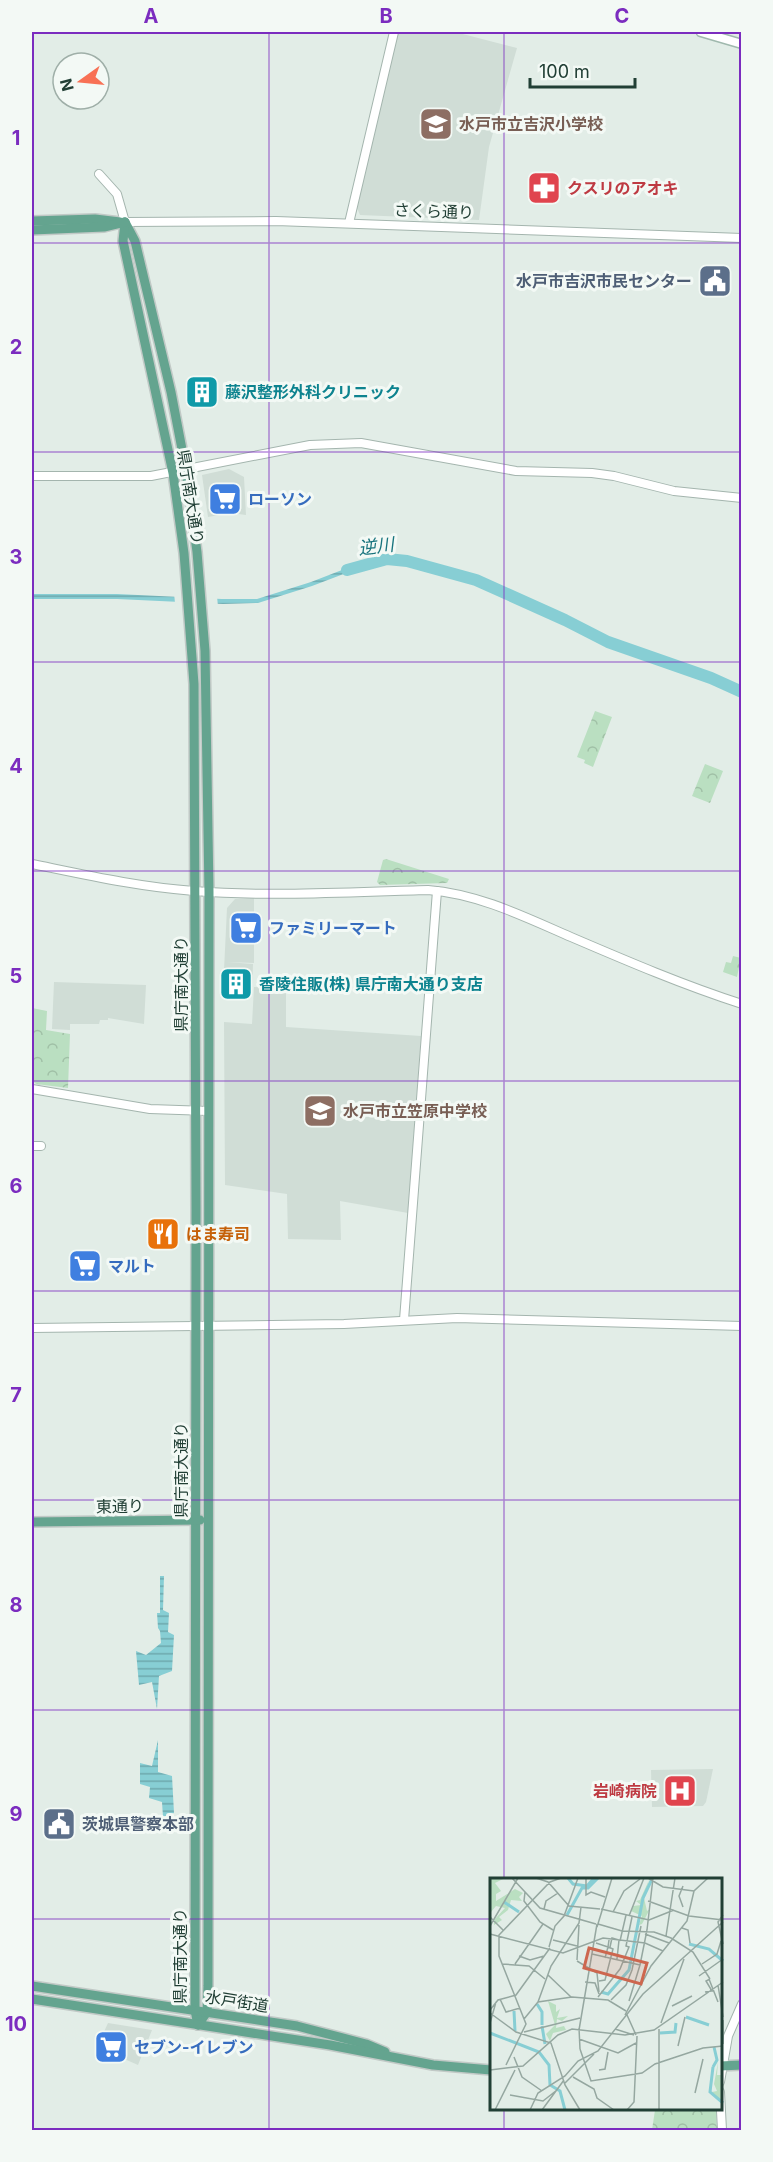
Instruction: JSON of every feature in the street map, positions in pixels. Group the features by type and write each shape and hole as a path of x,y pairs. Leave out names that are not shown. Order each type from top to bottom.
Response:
{"main road":[{"path":"700,32 741,44"},
{"name":"さくら通り","path":"32,221 95,219 125,222"},
{"name":"さくら通り","path":"32,230 97,228 125,222"},
{"name":"県庁南大通り","path":"125,222 135,241 171,392 186,470 201,591 207,682 209,892 207,2012 198,2025"},
{"name":"県庁南大通り","path":"125,222 123,241 173,473 188,589 194,684 196,891 195,2010 198,2025"},
{"name":"東通り","path":"32,1522 208,1520"},
{"name":"水戸街道","path":"32,1986 314,2030 366,2044 398,2058"},
{"name":"水戸街道","path":"32,1999 398,2058 433,2066 490,2070"},
{"path":"722,2065 741,2065"}],"street":[{"path":"348,223 393,32"},
{"path":"99,174 117,194 125,222"},
{"name":"さくら通り","path":"125,222 246,220 741,238"},
{"path":"32,476 134,477 173,473 310,445 361,443 516,471 592,473 674,491 741,498"},
{"path":"32,864 112,881 209,892 437,891 476,899 501,908 685,985 741,1004"},
{"path":"404,1320 437,891"},
{"path":"32,1089 150,1109 208,1111"},
{"path":"32,1146 41,1146"},
{"path":"32,1328 524,1319 741,1326"},
{"path":"722,2065 728,2036 741,2004"},
{"path":"721,2111 722,2130"}],"shaded area":[{"name":"水戸市立吉沢小学校","path":"398,32 455,32 517,48 489,147 479,220 360,215 357,208"},
{"path":"229,469 244,477 246,515 231,513 208,517 202,475"},
{"path":"254,898 254,963 227,962 253,964 252,992 223,991 227,908 235,899"},
{"path":"54,982 146,985 144,1024 108,1018 108,1020 100,1020 99,1024 70,1024 70,1030 52,1029"},
{"name":"水戸市立笠原中学校","path":"254,987 286,988 286,1027 421,1036 408,1213 340,1201 341,1240 288,1239 287,1194 225,1185 224,1022 252,1024"},
{"name":"岩崎病院","path":"713,1769 706,1802 703,1806 652,1807 651,1770"},
{"path":"108,2023 152,2030 138,2065 97,2047"}],"green space":[{"path":"595,711 612,717 593,767 577,757"},
{"path":"705,764 723,771 710,803 692,796"},
{"path":"383,860 449,879 447,883 380,885 377,882"},
{"path":"733,956 741,958 737,977 723,972 726,962 731,963"},
{"path":"32,1008 47,1011 46,1030 70,1034 68,1088 36,1084 32,1080"},
{"path":"655,2111 716,2111 717,2130 652,2130"}],"water":[{"path":"360,563 362,567 258,603 32,599 32,594 117,594 257,599"},
{"path":"160,1576 164,1576 163,1610 169,1613 168,1632 174,1635 172,1671 159,1676 157,1709 152,1682 139,1685 136,1651 146,1655 161,1643 157,1613 160,1613"},
{"path":"158,1740 158,1772 172,1776 174,1813 163,1817 162,1802 149,1798 150,1787 140,1784 140,1763 152,1766"}],"pier":[{"path":"174,593 217,596 218,607 175,603"}],"waterway":[{"name":"逆川","path":"347,570 387,559 407,561 476,580 608,642 711,678 742,692"}],"place":[{"name":"水戸市立吉沢小学校","path":"436,124"},
{"name":"クスリのアオキ","path":"544,188"},
{"name":"水戸市吉沢市民センター","path":"715,281"},
{"name":"藤沢整形外科クリニック","path":"202,392"},
{"name":"ローソン","path":"225,499"},
{"name":"ファミリーマート","path":"246,928"},
{"name":"香陵住販(株) 県庁南大通り支店","path":"236,984"},
{"name":"水戸市立笠原中学校","path":"320,1111"},
{"name":"はま寿司","path":"163,1234"},
{"name":"マルト","path":"85,1266"},
{"name":"岩崎病院","path":"680,1791"},
{"name":"茨城県警察本部","path":"59,1824"},
{"name":"セブン-イレブン","path":"111,2047"}]}
